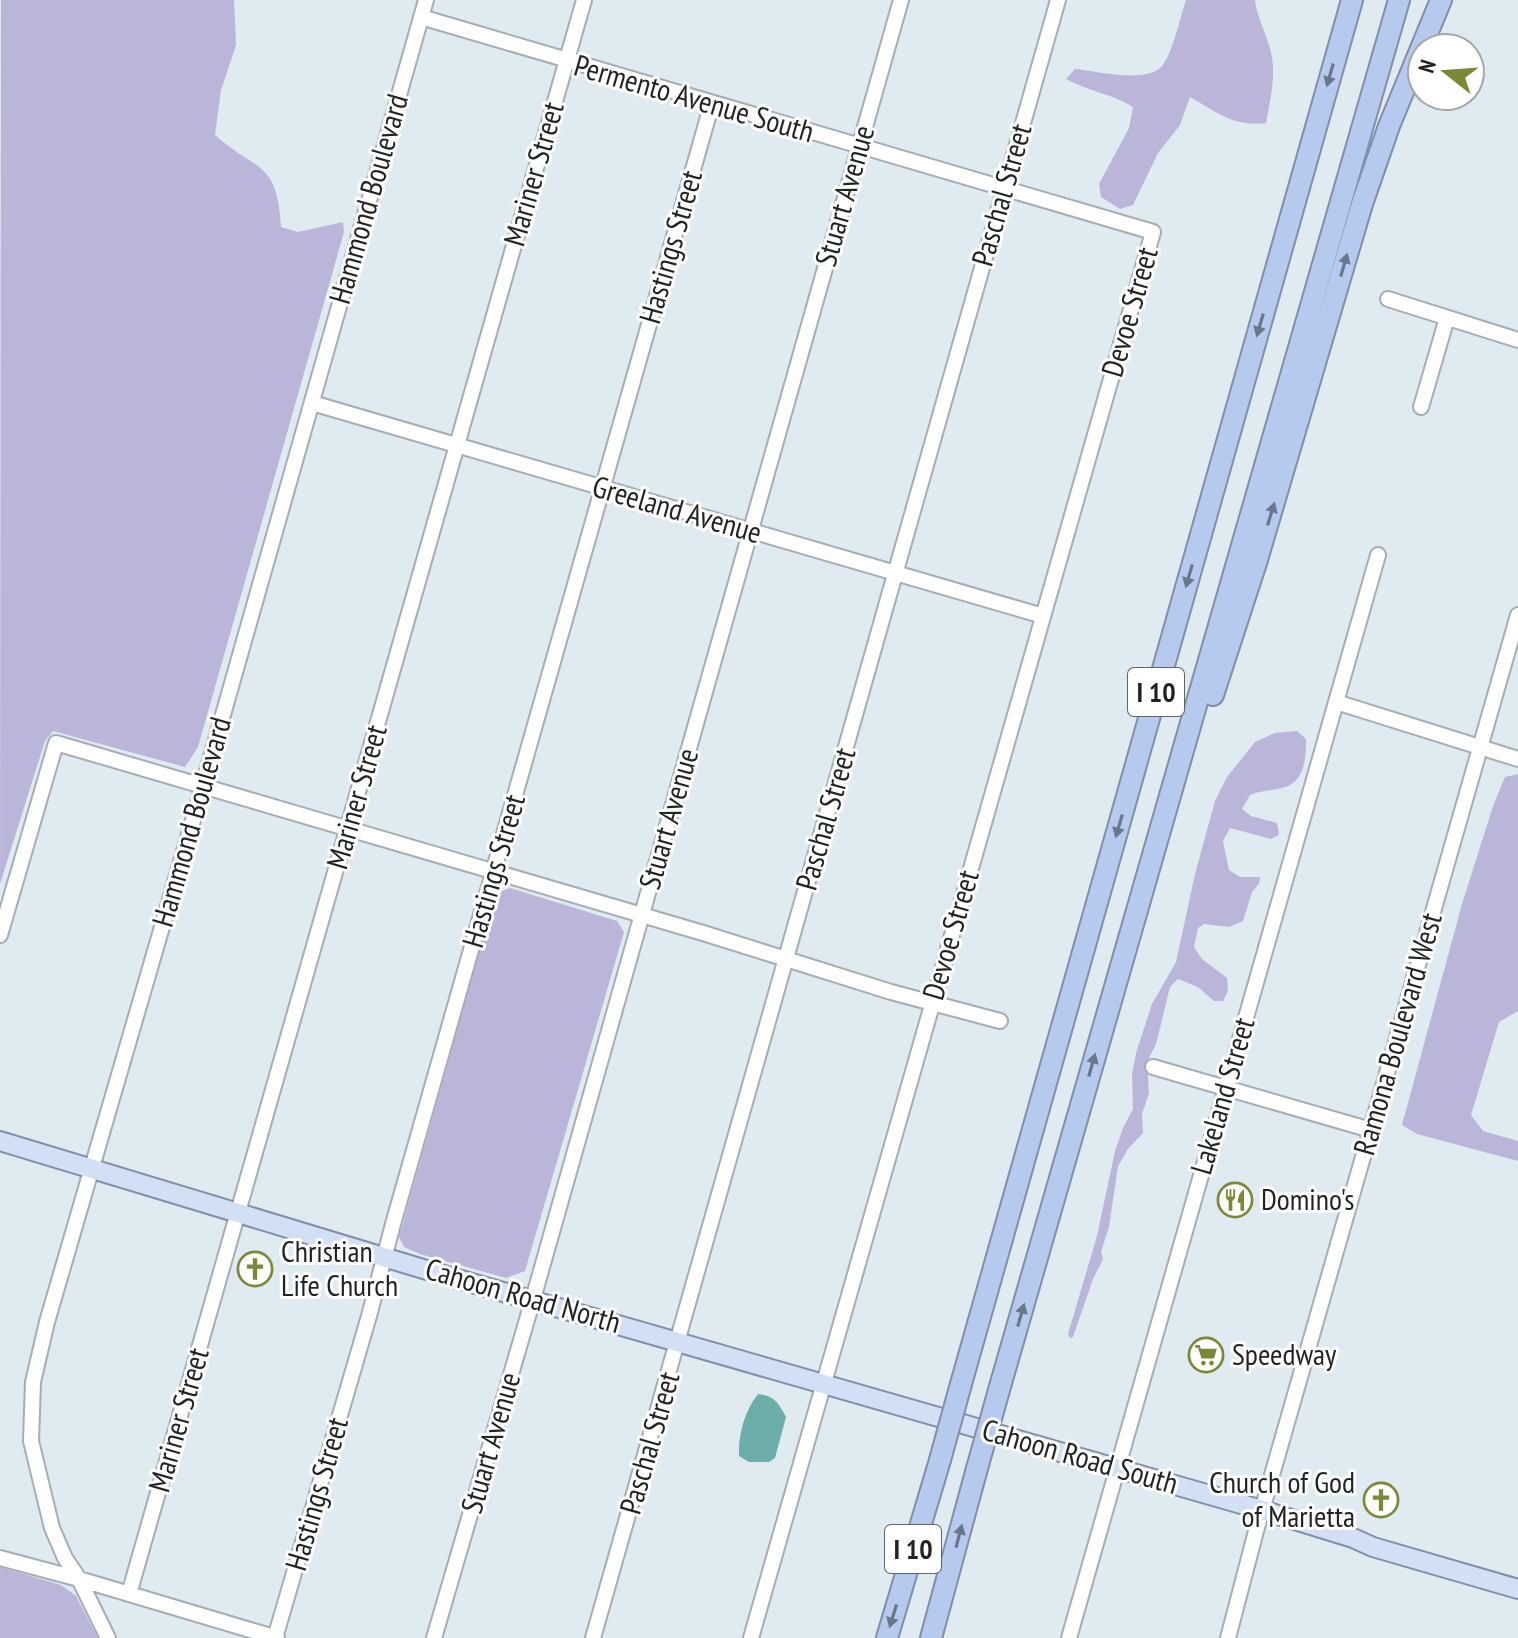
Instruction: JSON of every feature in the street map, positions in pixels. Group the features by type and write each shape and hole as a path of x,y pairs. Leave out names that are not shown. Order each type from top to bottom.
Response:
{"highway":[{"name":"I 10","path":"887,1638 1352,0"},
{"name":"I 10","path":"931,1638 999,1390 1399,0"},
{"path":"1169,798 1194,751 1261,548 1362,204 1389,126 1441,0"}],"main road":[{"name":"Cahoon Road North","path":"0,1141 679,1340"},
{"path":"679,1340 824,1384"},
{"name":"Cahoon Road South","path":"824,1384 1262,1510 1373,1547 1518,1589"}],"street":[{"name":"Hammond Boulevard","path":"108,1638 65,1558 44,1504 31,1441 30,1419 39,1352 426,0"},
{"name":"Mariner Street","path":"129,1594 584,0"},
{"name":"Stuart Avenue","path":"434,1638 901,0"},
{"name":"Paschal Street","path":"593,1638 1058,0"},
{"name":"Permento Avenue South","path":"421,17 1153,232"},
{"name":"Hastings Street","path":"276,1638 712,103"},
{"name":"Devoe Street","path":"751,1638 1153,232"},
{"path":"1388,299 1518,340"},
{"path":"1421,407 1447,318"},
{"name":"Greeland Avenue","path":"312,403 1043,616"},
{"name":"Lakeland Street","path":"1069,1638 1378,555"},
{"name":"Ramona Boulevard West","path":"1228,1638 1518,615"},
{"path":"1336,702 1518,759"},
{"path":"0,935 56,743 891,992 1000,1021"},
{"path":"1153,1067 1371,1130"},
{"path":"0,1558 276,1638"}],"shaded area":[{"path":"1,0 234,0 236,45 221,90 215,135 270,178 279,205 281,227 298,232 343,222 344,232 198,747 185,767 53,731 45,741 0,884"},
{"path":"1186,0 1255,0 1273,63 1266,123 1235,120 1190,97 1180,125 1158,153 1133,205 1120,209 1101,197 1099,184 1129,128 1133,107 1066,79 1075,69 1133,75 1155,71 1170,52"},
{"path":"1297,731 1306,739 1300,775 1290,785 1250,795 1242,809 1251,816 1277,823 1279,835 1271,839 1230,828 1223,841 1229,870 1240,877 1260,877 1243,921 1229,927 1204,924 1198,928 1194,947 1202,959 1227,978 1228,991 1223,1001 1214,1001 1198,987 1178,979 1170,987 1156,1044 1147,1062 1149,1093 1142,1114 1143,1133 1118,1166 1109,1227 1101,1252 1103,1259 1070,1338 1068,1334 1097,1236 1115,1151 1133,1109 1132,1075 1136,1053 1152,1004 1176,962 1215,801 1227,777 1255,742 1275,733"},
{"path":"1518,774 1518,1011 1499,1022 1471,1115 1483,1131 1518,1141 1518,1161 1417,1134 1402,1125 1462,904 1493,806 1505,777"},
{"path":"510,888 617,921 624,932 525,1271 506,1278 420,1254 404,1247 399,1237 487,924 499,892"},
{"path":"758,1394 775,1401 786,1417 775,1458 769,1462 749,1462 739,1456 743,1423"},
{"path":"0,1567 61,1585 76,1596 98,1638 0,1638"}],"place":[{"name":"Domino's","path":"1235,1200"},
{"name":"Christian Life Church","path":"255,1269"},
{"name":"Speedway","path":"1206,1355"},
{"name":"Church of God of Marietta","path":"1381,1500"}]}
